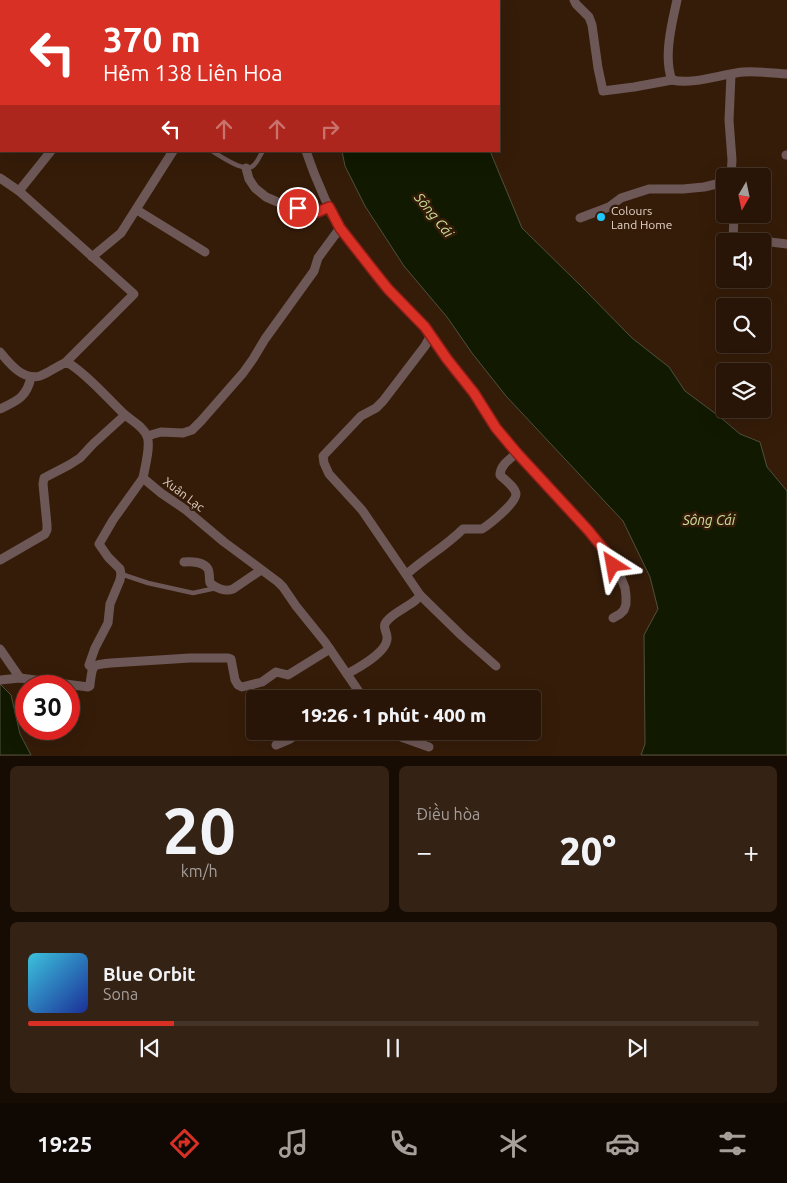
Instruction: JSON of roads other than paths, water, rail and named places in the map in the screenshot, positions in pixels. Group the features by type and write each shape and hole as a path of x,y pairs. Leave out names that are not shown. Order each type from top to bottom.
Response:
{"street":[{"path":"574,0 589,17 592,25 603,91 672,80 698,80 743,72 787,74"},
{"path":"672,80 668,66 676,0"},
{"path":"731,74 729,138 732,168"},
{"path":"19,191 50,152"},
{"path":"92,257 121,233 172,152"},
{"path":"306,152 329,207 340,228 388,289 432,335 447,359 474,393 496,428 606,552 625,588 626,604 624,610 613,618"},
{"path":"246,168 249,179 255,188 266,197 280,203 318,212 329,207"},
{"path":"0,178 19,191 134,294 65,363 39,376 31,377 24,374 12,366 0,352"},
{"path":"580,218 608,207 621,198 649,189 683,189 716,184"},
{"path":"137,210 205,252"},
{"path":"147,436 161,432 183,433 192,430 201,421 253,360 265,339 314,270 318,258 340,228"},
{"path":"771,243 787,244"},
{"path":"432,335 383,400 376,408 360,416 323,456 323,460 329,474 362,510 420,595 496,666"},
{"path":"65,363 75,367 137,424 147,436 148,444 143,478 113,520 99,544 120,569 121,574 110,604 108,623 89,665 92,668 90,686 80,686"},
{"path":"0,409 23,396 27,391 31,377"},
{"path":"0,560 44,534 47,530 44,478 80,458 125,415"},
{"path":"407,574 453,539 463,528 480,529 485,527 510,504 516,493 500,475 500,472 517,453"},
{"name":"Xuân Lạc","path":"143,478 284,587 330,649 355,690"},
{"path":"184,562 194,561 205,566 209,571 210,582 218,588 229,591 261,570"},
{"path":"347,674 373,658 383,648 388,636 384,627 386,622 419,598 420,595"},
{"path":"0,649 18,675"},
{"path":"92,668 111,663 190,658 228,658 231,659 235,680 242,687 262,682 276,672 288,675 330,649"},
{"path":"0,680 15,678"},
{"path":"276,745 288,740"},
{"path":"407,740 430,747"}],"lane":[{"path":"214,152 242,168 252,167 262,152"},
{"path":"121,574 148,583 193,593 218,588"}],"water":[{"name":"Sông Cái","path":"342,152 490,152 522,228 632,338 669,367 685,391 716,414 716,418 721,418 740,434 760,442 767,467 787,491 787,755 641,755 645,744 644,635 658,609 650,577 623,521 506,396 472,353 447,317 404,266 365,206 345,166"},
{"path":"0,684 11,695 15,712 15,740 23,740 31,755 0,755"}],"place":[{"name":"Colours Land Home","path":"601,217"}]}
